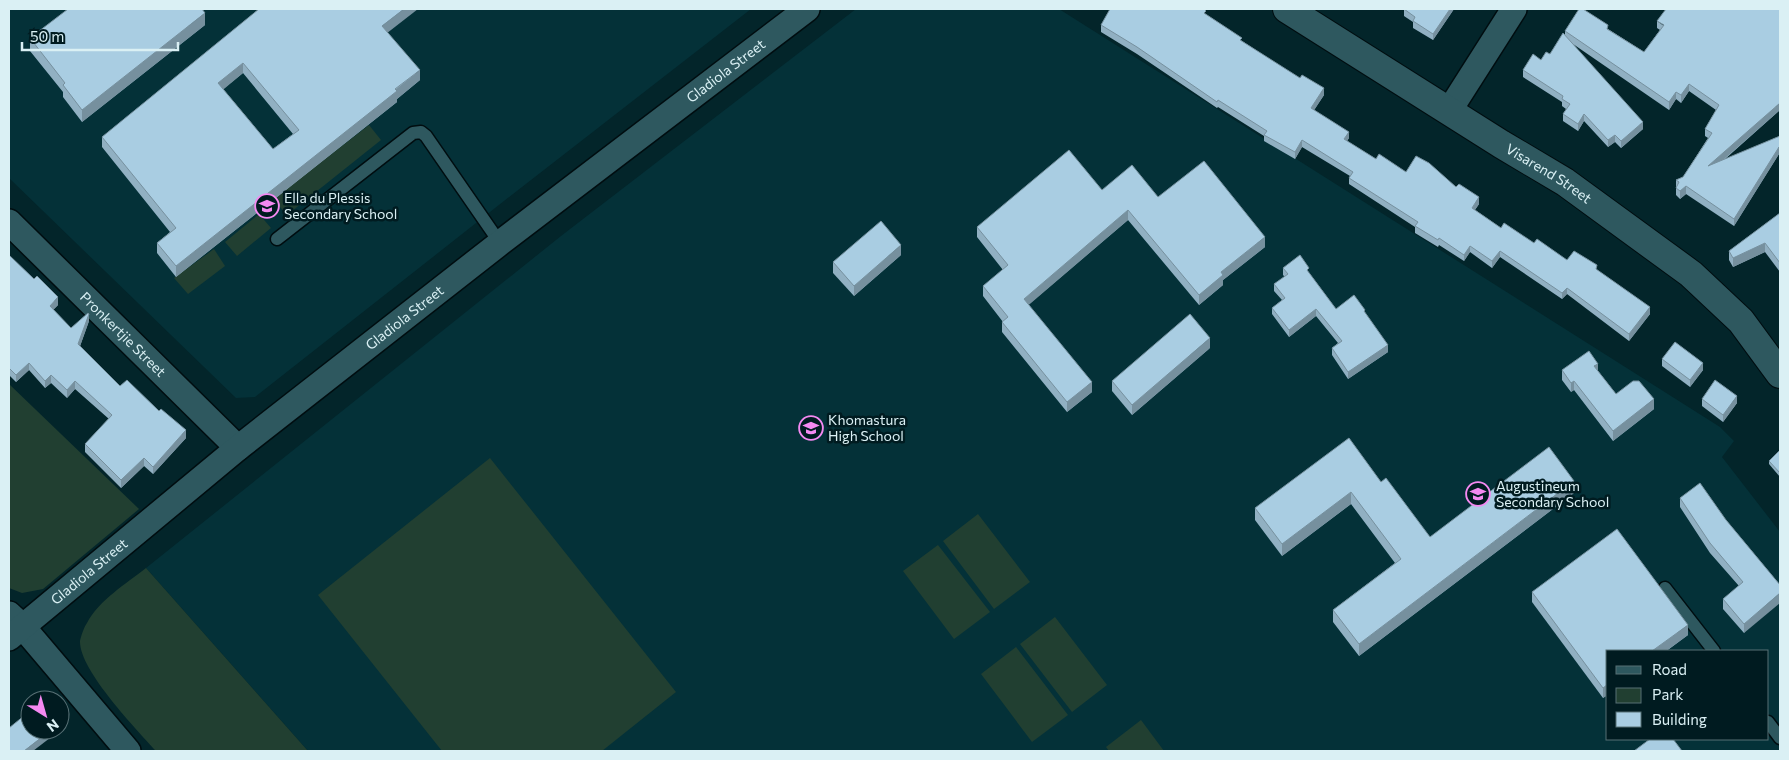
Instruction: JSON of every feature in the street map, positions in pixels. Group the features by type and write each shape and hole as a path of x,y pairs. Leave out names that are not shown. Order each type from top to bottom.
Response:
{"street":[{"name":"Gladiola Street","path":"13,626 500,243 807,9"},
{"name":"Visarend Street","path":"1287,9 1565,182 1691,274 1741,321 1780,374"},
{"path":"1449,111 1514,9"},
{"name":"Pronkertjie Street","path":"9,222 238,448"},
{"path":"13,626 128,751"}],"lane":[{"path":"276,239 412,133 421,132 426,136 500,243"},
{"path":"1665,588 1713,650"},
{"path":"1769,723 1780,738"}],"shaded area":[{"name":"Ella du Plessis Secondary School","path":"9,9 751,9 255,397 236,398 9,178"},
{"name":"Khomastura High School","path":"856,9 1059,9 1720,427 1734,441 1722,457 1780,532 1780,751 308,751 146,568 561,236"}],"green space":[{"path":"369,125 381,140 287,215 273,199"},
{"path":"259,214 271,228 237,256 225,242"},
{"path":"214,249 225,266 188,294 174,278"},
{"path":"9,384 139,509 43,589 22,593 9,588"},
{"path":"490,458 676,692 602,751 442,751 318,595"},
{"path":"978,514 1030,582 994,609 943,541"},
{"path":"938,545 990,612 954,639 903,571"},
{"path":"146,568 308,751 156,751 136,729 99,683 82,653 80,641 86,625 98,607"},
{"path":"1055,617 1107,685 1072,712 1020,644"},
{"path":"1016,647 1068,715 1032,742 981,674"},
{"path":"1141,720 1164,751 1109,751 1106,747"}],"building":[{"path":"68,9 202,9 205,13 82,110 63,85 65,83 30,38"},
{"path":"259,9 404,9 382,26 420,70 395,89 397,91 176,266 157,243 176,228 102,137","holes":["243,63 299,130 273,149 218,83"]},
{"path":"1110,9 1204,9 1206,11 1204,13 1242,38 1240,40 1300,78 1302,75 1324,88 1311,108 1349,132 1344,139 1376,159 1379,154 1406,172 1416,156 1429,163 1456,187 1459,184 1479,197 1472,208 1501,228 1504,223 1534,243 1537,239 1567,260 1574,251 1597,265 1596,269 1650,307 1629,334 1567,288 1562,293 1500,251 1492,261 1470,246 1464,255 1439,238 1438,240 1415,226 1418,222 1349,178 1353,172 1302,140 1295,152 1264,135 1267,131 1218,100 1217,102 1137,47 1101,25"},
{"path":"1404,9 1450,9 1433,34 1413,21 1415,17"},
{"path":"1579,9 1583,9 1608,25 1607,29 1644,52 1664,25 1657,21 1666,9 1780,9 1780,103 1708,166 1780,136 1780,151 1779,147 1734,219 1686,186 1680,191 1676,188 1679,182 1676,180 1683,177 1712,133 1705,129 1719,105 1689,84 1681,95 1676,92 1669,102 1565,31"},
{"path":"1563,33 1643,122 1621,141 1615,135 1608,140 1584,114 1578,124 1563,114 1570,104 1562,99 1563,96 1523,70 1533,54 1541,60 1546,52 1550,54"},
{"path":"1069,150 1102,190 1132,165 1158,197 1204,161 1265,237 1221,272 1223,275 1199,295 1128,210 1024,299 1092,382 1067,402 1002,322 1008,317 983,286 1008,265 977,227"},
{"path":"1780,213 1780,263 1765,243 1733,258 1729,251"},
{"path":"881,221 901,245 854,286 833,262"},
{"path":"9,255 34,279 37,276 58,297 50,306 71,328 89,314 78,344 120,386 127,380 159,411 161,409 186,430 153,467 144,458 121,480 85,444 112,415 75,381 67,390 51,375 45,381 29,363 16,375 9,368"},
{"path":"1300,255 1309,268 1307,270 1336,309 1354,295 1388,345 1348,372 1332,348 1342,341 1316,309 1289,330 1272,308 1285,298 1274,284 1288,274 1283,268"},
{"path":"1190,314 1210,338 1132,405 1112,381"},
{"path":"1675,342 1703,363 1690,380 1662,359"},
{"path":"1589,351 1598,364 1594,366 1616,394 1633,381 1639,381 1654,399 1613,431 1574,381 1571,383 1562,370"},
{"path":"1715,380 1737,396 1723,415 1702,399"},
{"path":"1349,438 1381,482 1386,478 1430,537 1549,447 1574,481 1359,644 1333,610 1401,559 1351,492 1282,544 1255,508"},
{"path":"1780,450 1780,473 1769,461"},
{"path":"1700,483 1726,520 1780,585 1780,593 1744,624 1723,599 1743,582 1710,543 1680,498"},
{"path":"1617,529 1688,625 1653,650 1606,650 1606,686 1603,688 1532,592"},
{"path":"20,719 20,740 38,740 24,751 9,751 9,728"},
{"path":"1649,740 1674,740 1682,751 1634,751"}],"place":[{"name":"Ella du Plessis Secondary School","path":"267,206"},
{"name":"Khomastura High School","path":"811,428"},
{"name":"Augustineum Secondary School","path":"1478,494"}]}
